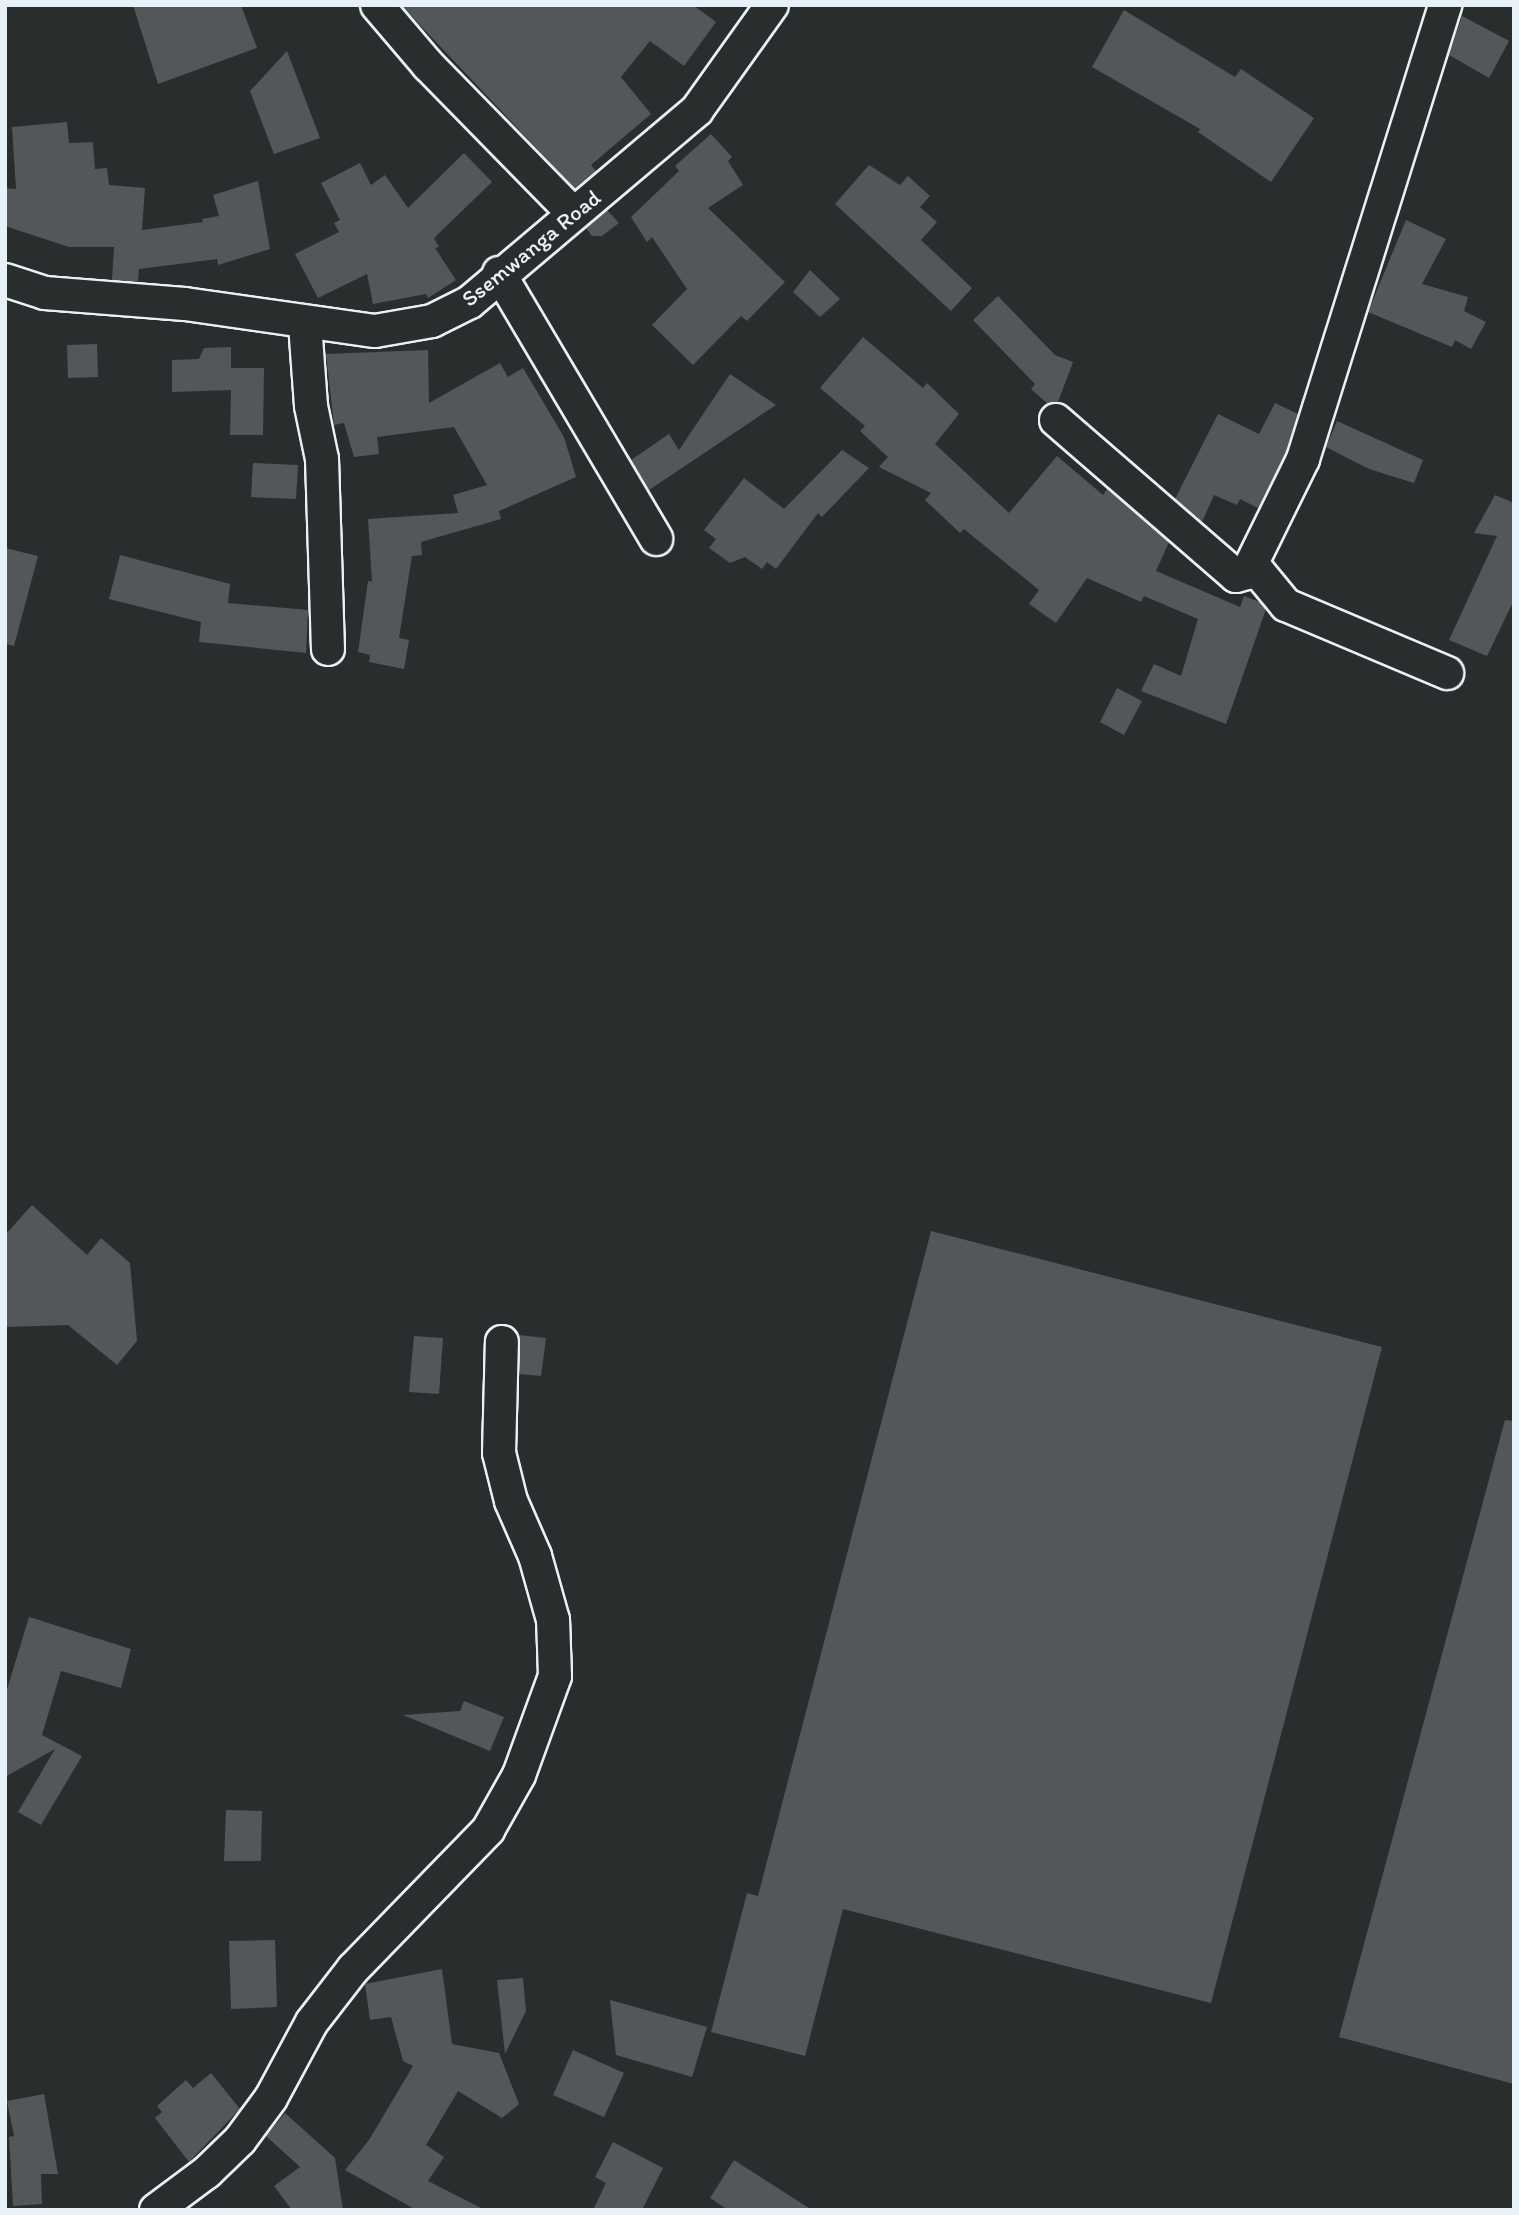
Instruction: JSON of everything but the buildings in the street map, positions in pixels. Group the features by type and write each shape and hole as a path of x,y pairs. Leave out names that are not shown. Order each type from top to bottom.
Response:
{"street":[{"path":"377,5 428,65 573,213"},
{"name":"Ssemwanga Road","path":"5,280 45,293 185,304 305,324 375,331 432,321 470,302 499,273 696,110 772,5"},
{"path":"1056,420 1236,576 1253,565 1303,459 1445,5"},
{"path":"499,273 656,539"},
{"path":"305,324 311,406 322,459 328,649"},
{"path":"1253,565 1286,604 1447,673"},
{"path":"156,2210 207,2172 240,2140 271,2098 320,2011 353,1969 488,1830 519,1775 555,1676 554,1620 535,1556 511,1501 499,1453 502,1342"}]}
